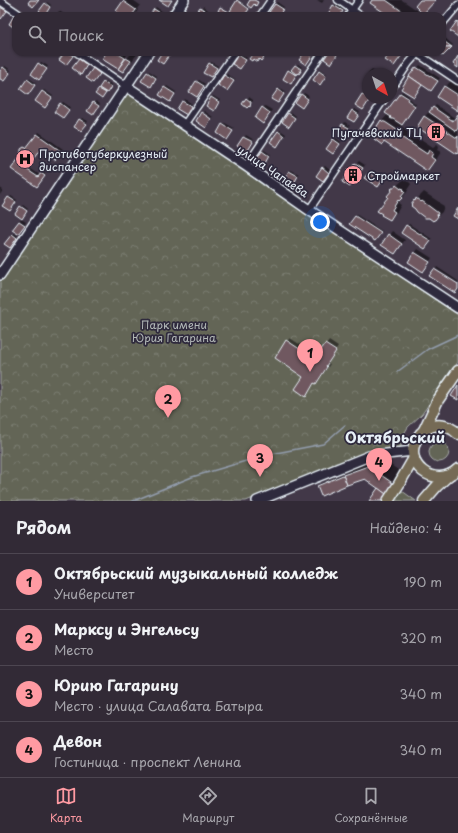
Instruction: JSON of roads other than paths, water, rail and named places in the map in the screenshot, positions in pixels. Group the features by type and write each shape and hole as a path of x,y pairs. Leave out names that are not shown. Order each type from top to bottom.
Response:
{"main road":[{"path":"458,371 438,400 424,430 414,444 414,455 417,464 427,474 434,477 442,477 455,472 458,468"},
{"path":"424,430 431,427 444,426 451,428 458,434"},
{"path":"388,501 399,484 414,455"},
{"path":"424,501 449,475"}],"street":[{"path":"176,12 184,0"},
{"path":"263,12 271,0"},
{"path":"338,0 355,12"},
{"path":"352,10 359,0"},
{"path":"0,1 16,12"},
{"path":"446,19 458,5"},
{"name":"улица Чапаева","path":"82,56 309,210 458,308"},
{"path":"0,273 146,56"},
{"path":"184,125 232,56"},
{"path":"246,166 321,56"},
{"path":"398,79 415,56"},
{"path":"421,56 458,81"},
{"path":"309,210 381,104"},
{"path":"257,501 369,456 414,455"}],"waterway":[{"path":"397,372 428,349 458,335"},
{"path":"133,501 192,477 266,455 323,444 345,425"}],"place":[{"name":"Пугачевский ТЦ","path":"436,132"},
{"name":"Противотуберкулезный диспансер","path":"25,159"},
{"name":"Строймаркет","path":"353,175"},
{"name":"Октябрьский музыкальный колледж","path":"310,372"},
{"name":"Марксу и Энгельсу","path":"168,418"},
{"name":"Юрию Гагарину","path":"260,477"},
{"name":"Девон","path":"379,481"}],"district":[{"name":"Октябрьский","path":"395,436"}],"park label":[{"name":"Парк имени Юрия Гагарина","path":"174,330"}]}
